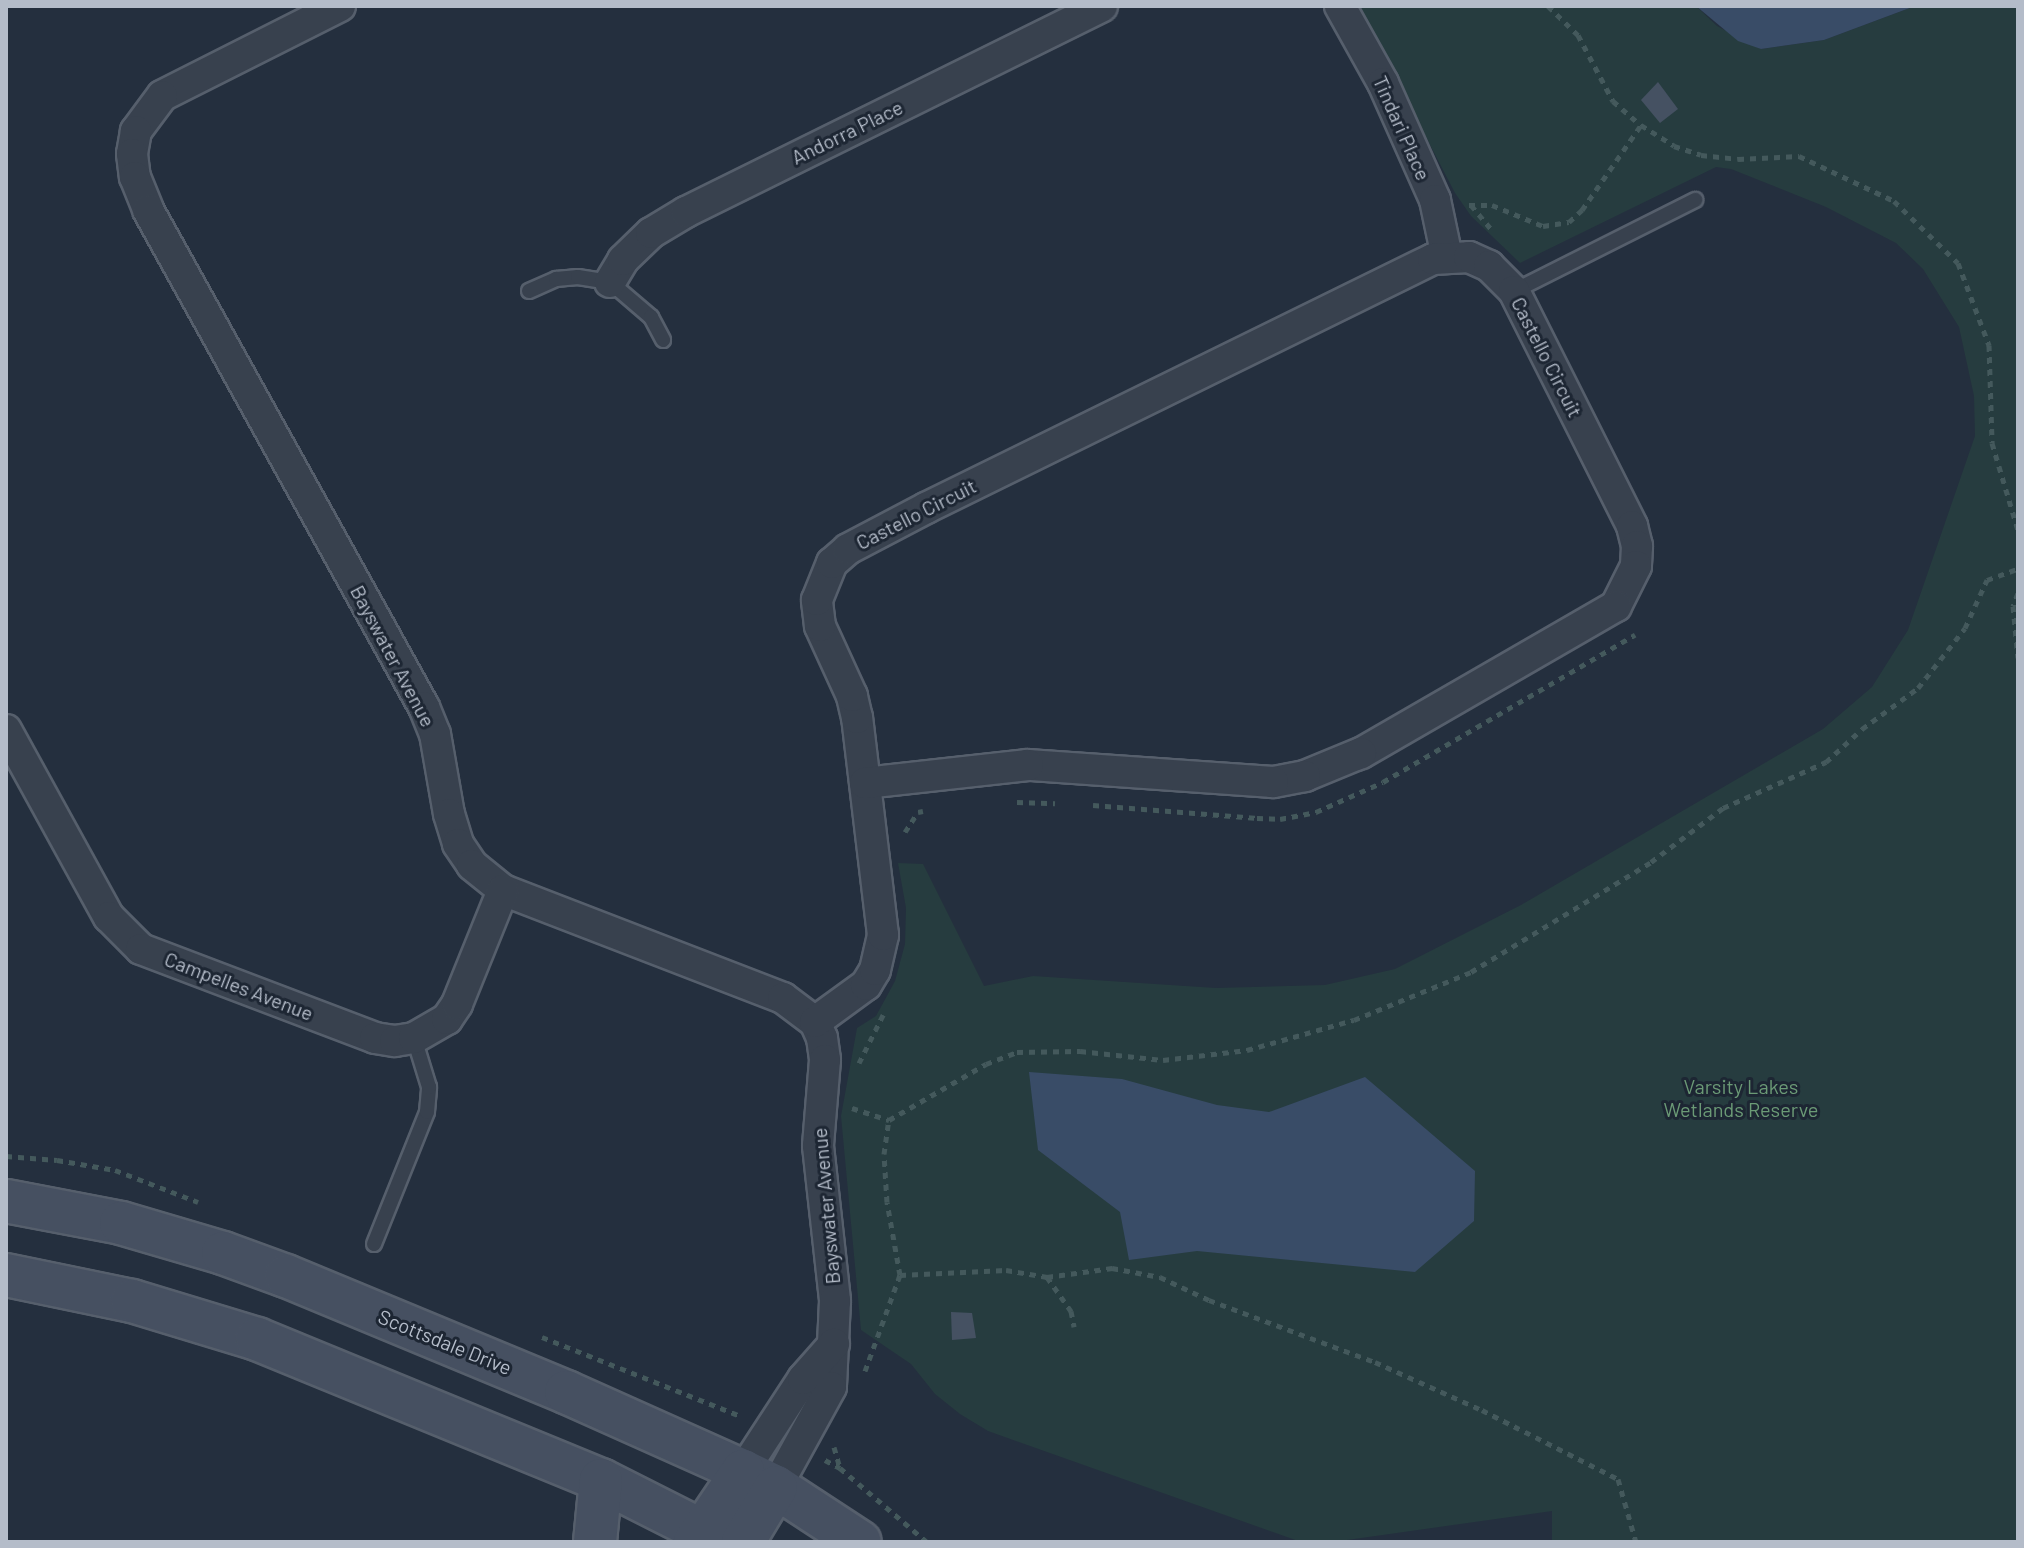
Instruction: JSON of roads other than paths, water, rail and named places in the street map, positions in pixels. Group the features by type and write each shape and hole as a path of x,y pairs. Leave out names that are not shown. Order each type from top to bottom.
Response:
{"main road":[{"name":"Scottsdale Drive","path":"6,1201 121,1223 249,1262 566,1392 760,1479 860,1542"},
{"path":"6,1275 132,1301 257,1339 601,1480 707,1538 760,1479"},
{"path":"743,1542 760,1479"},
{"path":"595,1542 601,1480"}],"street":[{"name":"Bayswater Avenue","path":"340,6 162,96 136,131 132,154 135,177 148,210 424,707 435,734 458,844 472,865 503,890 783,998 815,1022 822,1038 825,1060 818,1146 835,1301 831,1387 760,1479"},
{"name":"Andorra Place","path":"610,282 623,260 651,233 686,212 1102,6"},
{"name":"Tindari Place","path":"1340,6 1383,83 1440,216 1447,257"},
{"name":"Castello Circuit","path":"815,1022 866,985 880,952 881,909 852,696 820,626 817,600 832,563 857,544 926,508 1410,269 1447,257 1469,257 1525,285 1632,526 1637,546 1636,566 1616,606 1361,753 1305,776 1257,781 1028,765 865,783"},
{"name":"Campelles Avenue","path":"6,730 109,917 141,949 375,1038 395,1041 414,1038"},
{"path":"414,1038 447,1019 457,1004 503,890"}],"lane":[{"path":"1525,285 1695,200"},
{"path":"529,291 556,279 578,277 610,282 651,317 663,340"},
{"path":"374,1244 427,1112 427,1078 414,1038"}],"water":[{"path":"1696,6 1915,6 1824,40 1761,49 1738,41"},
{"path":"1029,1072 1122,1079 1217,1105 1269,1112 1365,1077 1475,1171 1474,1221 1415,1272 1197,1251 1129,1260 1120,1212 1038,1150"}],"park label":[{"name":"Varsity Lakes Wetlands Reserve","path":"1741,1098"}]}
